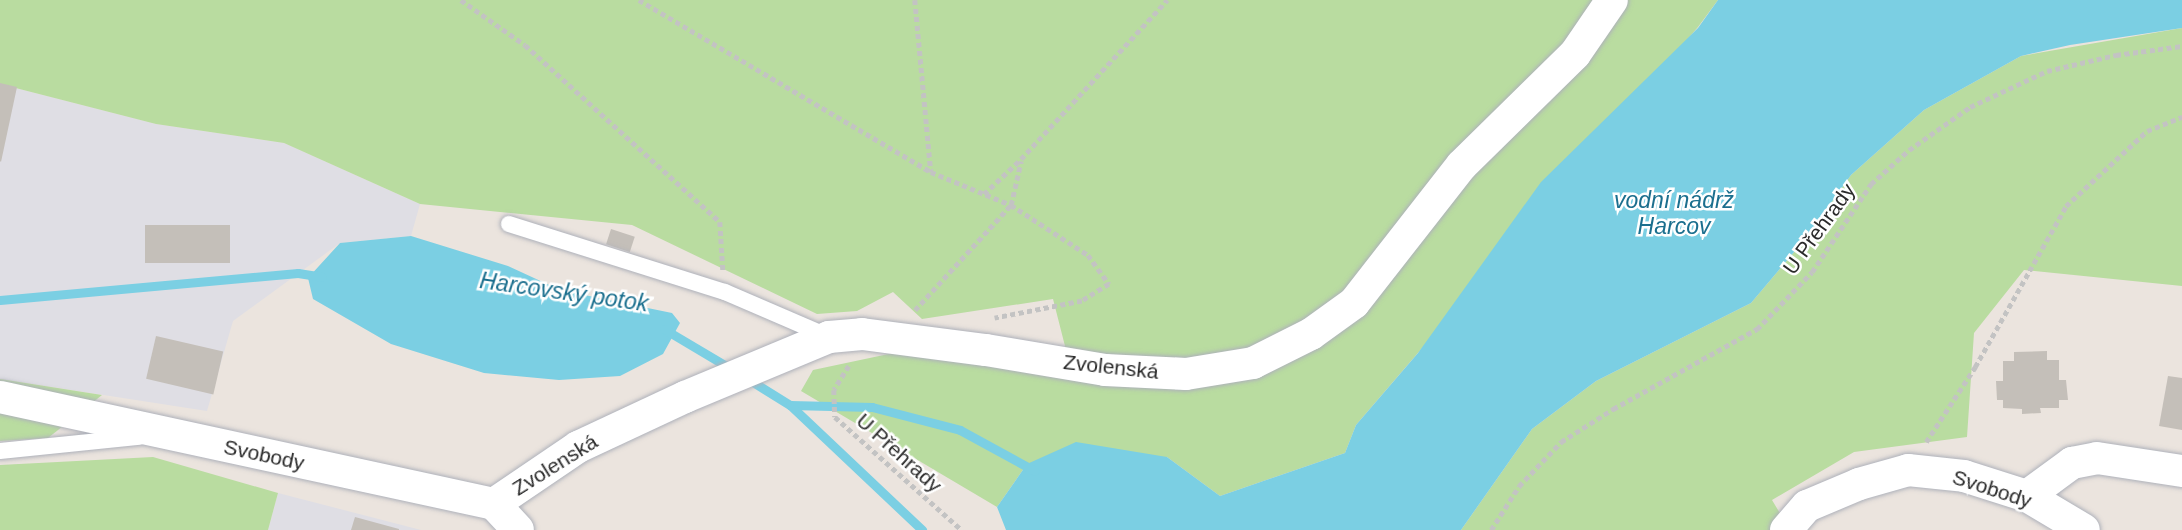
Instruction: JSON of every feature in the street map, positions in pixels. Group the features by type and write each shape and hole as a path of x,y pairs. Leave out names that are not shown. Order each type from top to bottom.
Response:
{"street":[{"name":"Zvolenská","path":"494,504 578,447 685,397 829,337 862,334 986,350 1105,370 1186,374 1254,363 1311,334 1354,303 1462,165 1575,54 1612,0"},
{"name":"Svobody","path":"0,397 494,504"},
{"path":"2027,496 2072,463 2097,458 2182,471"},
{"name":"Svobody","path":"1786,530 1807,506 1859,484 1908,470 1964,476 2027,496 2084,530"},
{"path":"494,504 518,530"}],"lane":[{"path":"509,224 725,292 829,337"},
{"path":"0,451 166,435"}],"path":[{"path":"461,0 524,45 720,222 725,292"},
{"path":"639,0 930,172 1011,205 1088,255 1110,284 1082,301 992,318"},
{"path":"915,0 930,172"},
{"path":"984,194 1021,159 1167,0"},
{"name":"U Přehrady","path":"1491,530 1519,486 1561,442 1613,409 1756,329 1812,272 1871,184 1909,150 1970,107 2047,71 2116,55 2182,46"},
{"path":"1908,470 1975,367 2066,206 2147,131 2182,117"},
{"path":"888,339 1011,205 1021,159"},
{"name":"U Přehrady","path":"834,390 835,417 962,530"}],"shaded area":[{"path":"0,84 156,124 284,143 420,204 411,236 340,243 233,321 207,411 0,379"},
{"path":"278,493 421,530 268,530"}],"green space":[{"path":"0,0 1603,0 1345,298 1254,351 1179,361 1066,350 1053,299 922,319 893,292 857,311 817,314 632,225 420,204 284,143 156,124 0,84"},
{"path":"1625,0 1718,0 1698,27 1356,425 1345,453 1220,496 1167,457 1027,464 997,507 801,391 813,370 898,352 1096,379 1308,349"},
{"path":"2182,28 2182,286 2024,270 1974,333 1967,437 1854,452 1772,500 1790,530 1461,530 1532,429 1596,381 1751,303 1805,239 1851,175 1924,110 2021,56"},
{"path":"0,379 102,395 48,438 0,441"},
{"path":"153,457 278,493 268,530 0,530 0,465"}],"water":[{"name":"vodní nádrž Harcov","path":"1718,0 2182,0 2182,28 2070,45 2021,56 1924,110 1851,175 1805,239 1751,303 1596,381 1532,429 1461,530 1006,530 997,507 1027,464 1076,442 1167,457 1220,496 1345,453 1356,425 1418,353 1541,182 1698,28"},
{"path":"411,236 508,266 560,290 672,313 680,323 663,354 620,376 559,380 484,373 391,344 313,299 308,278 340,243"}],"building":[{"path":"0,83 17,87 1,162 0,161"},
{"path":"145,225 230,225 230,263 145,263"},
{"path":"611,229 635,237 630,252 606,244"},
{"path":"156,336 223,352 213,394 146,379"},
{"path":"2047,351 2047,360 2059,360 2059,380 2066,380 2068,400 2059,400 2059,408 2040,408 2041,413 2022,414 2022,409 2003,408 2003,400 1997,400 1996,381 2003,381 2003,361 2014,361 2014,352"},
{"path":"2168,376 2182,378 2182,430 2159,426"},
{"path":"355,517 399,529 399,530 351,530"}],"waterway":[{"name":"Harcovský potok","path":"0,300 298,273 322,277"},
{"name":"Harcovský potok","path":"664,329 733,370"},
{"name":"Harcovský potok","path":"748,379 790,405 872,407 960,430 1035,471"},
{"path":"790,405 922,530"}]}
